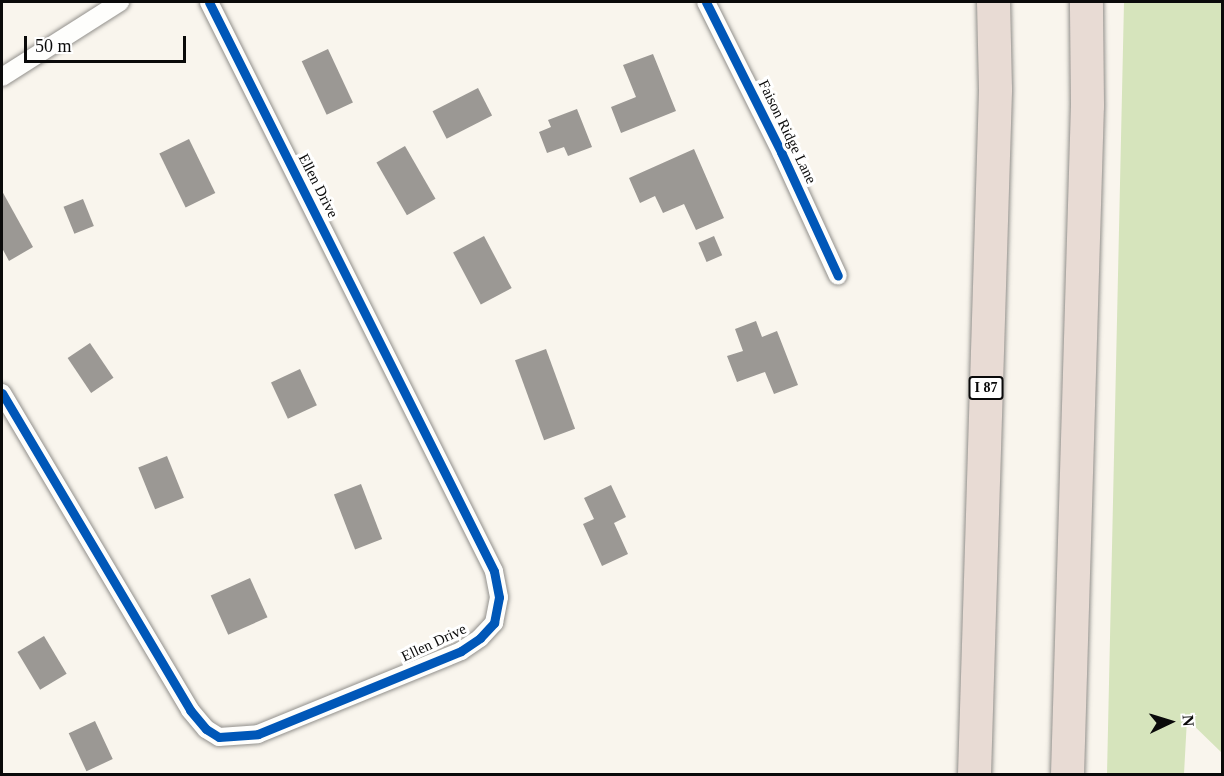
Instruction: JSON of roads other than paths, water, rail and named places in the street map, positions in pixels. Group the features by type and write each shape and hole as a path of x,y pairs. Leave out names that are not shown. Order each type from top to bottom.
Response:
{"highway":[{"name":"I 87","path":"974,774 995,89 993,2"},
{"path":"1067,774 1087,105 1086,2"}],"street":[{"path":"2,77 120,2"},
{"name":"Ellen Drive","path":"2,393 190,710 206,729 219,737 258,734 461,651 480,638 494,623 499,597 494,571 209,2"},
{"name":"Faison Ridge Lane","path":"706,2 781,152 838,276"}]}
